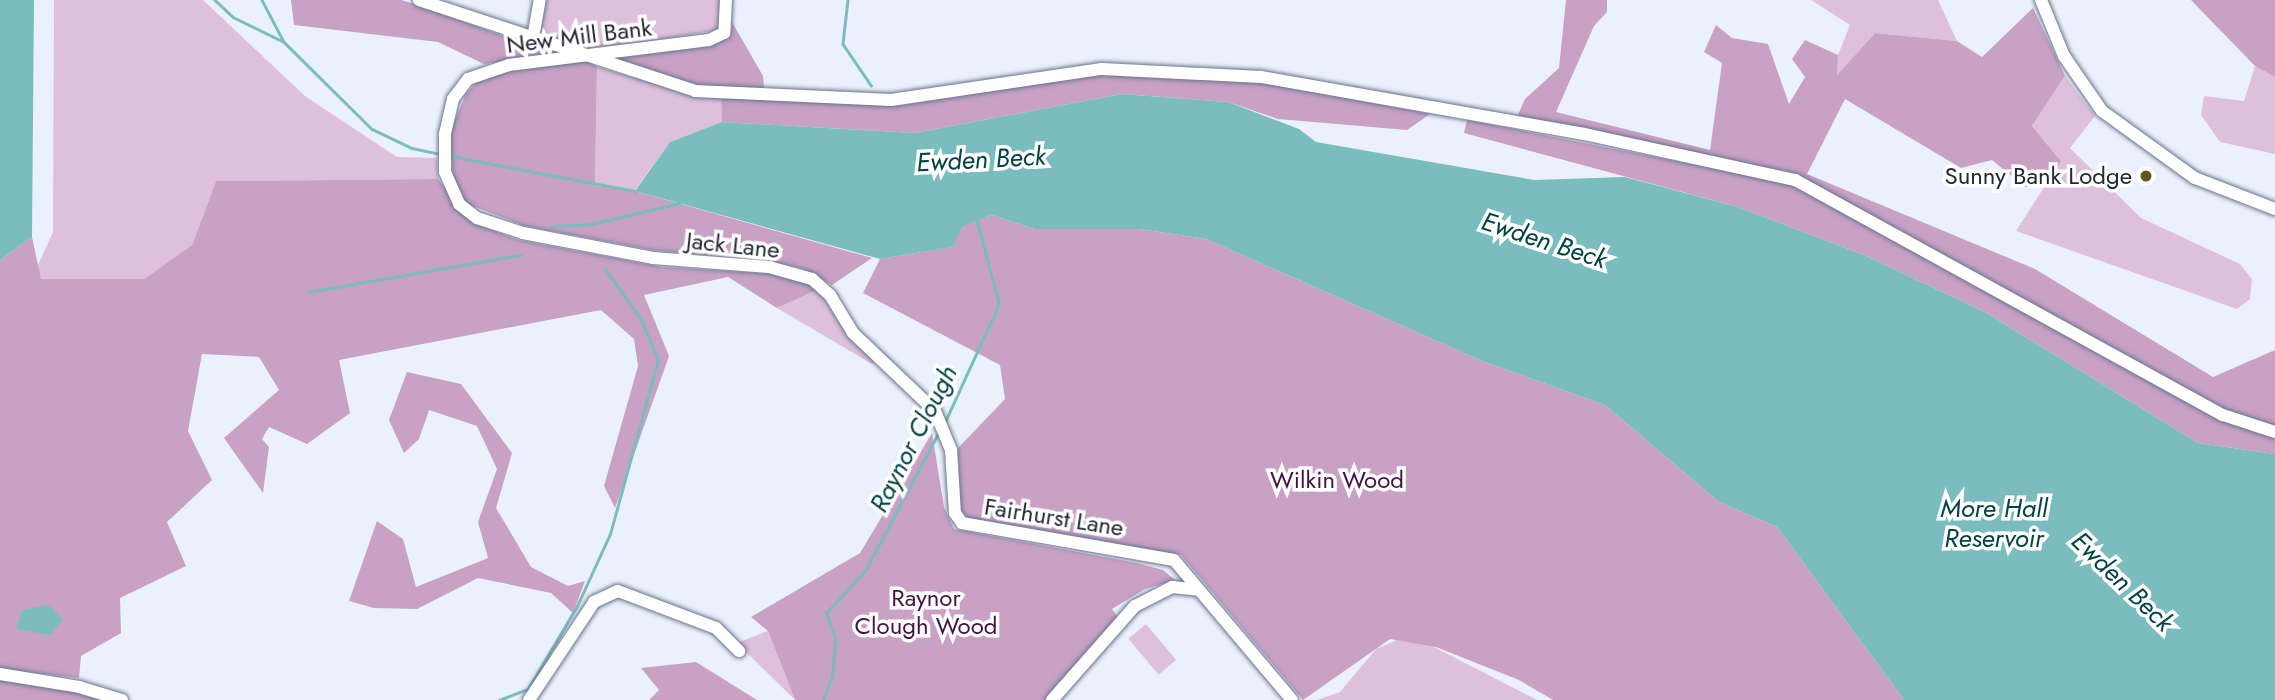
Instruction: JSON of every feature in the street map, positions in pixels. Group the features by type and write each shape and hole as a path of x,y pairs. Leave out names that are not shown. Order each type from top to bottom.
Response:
{"street":[{"path":"419,0 695,91 891,100 1102,69 1261,77 1584,134 1795,180 2223,415 2275,432"},
{"path":"533,38 540,0"},
{"name":"New Mill Bank","path":"512,229 477,218 459,204 445,172 445,135 453,99 476,74 496,67 709,40 724,33 726,0"},
{"path":"2041,0 2064,56 2102,111 2195,178 2275,209"},
{"name":"Jack Lane","path":"512,229 653,258 741,263 812,279 830,295 853,332 938,417"},
{"name":"Fairhurst Lane","path":"938,417 946,436 955,513 962,523 1169,558 1200,590"},
{"path":"1052,700 1135,606 1172,587 1200,590 1292,700"},
{"path":"529,700 594,602 618,591 716,628 739,651"},
{"path":"0,674 79,687 122,700"}],"shaded area":[{"path":"54,0 203,0 305,96 397,157 437,158 438,179 216,181 192,245 144,279 41,279 37,267 53,232"},
{"path":"545,0 720,0 719,30 587,51 538,36"},
{"path":"1811,0 1938,0 1957,41 1875,33 1836,76 1838,55 1850,25"},
{"path":"2255,66 2275,77 2275,154 2220,142 2201,115 2204,96 2244,101"},
{"path":"597,67 693,95 721,98 722,122 670,142 632,194 595,188"},
{"path":"2065,76 2095,116 2070,148 2141,218 2240,264 2252,279 2250,299 2237,309 2016,231 2061,161 2032,126"},
{"path":"817,290 852,337 878,359 872,364 777,308"},
{"path":"1146,624 1176,660 1159,675 1128,639"},
{"path":"768,631 795,700 737,643"},
{"path":"1397,640 1430,645 1537,700 1317,700 1340,692 1376,649"}],"green space":[{"path":"291,0 402,0 554,54 484,64 438,42 294,25"},
{"path":"1566,0 1607,0 1607,12 1594,26 1556,112 1710,150 1722,63 1704,52 1716,25 1732,38 1768,44 1789,104 1805,77 1792,59 1805,40 1838,55 1837,75 1875,33 1957,41 1982,57 2033,8 2065,76 2032,126 2061,161 2047,185 2025,187 1992,160 1961,168 1845,99 1807,174 2035,269 2213,377 2275,350 2275,454 2198,443 1985,312 1864,255 1738,207 1464,133 1467,120 1793,184 1832,207 1824,192 1796,176 1517,117 1525,99 1559,68"},
{"path":"2191,0 2275,0 2275,77 2255,66"},
{"path":"732,22 763,76 764,88 696,87 611,59 711,46 731,35"},
{"path":"587,61 597,67 595,186 635,191 872,258 832,285 801,268 768,261 652,250 525,226 465,203 453,178 450,132 466,94 478,81 496,73"},
{"path":"1102,74 1263,82 1430,114 1407,130 1278,119 1228,102 1122,94 915,133 722,122 721,98 903,105"},
{"path":"438,179 473,223 518,240 662,267 777,274 800,279 817,290 777,308 728,277 644,295 669,356 615,508 604,486 638,366 634,339 601,310 339,360 350,413 307,444 269,427 262,439 269,447 263,493 224,438 279,390 259,357 202,354 188,431 212,480 167,522 186,566 120,598 121,633 81,656 79,678 0,669 0,260 32,237 41,279 144,279 192,245 216,181"},
{"name":"Wilkin Wood","path":"992,215 1034,229 1140,229 1206,239 1482,361 1605,405 1719,502 1777,527 1904,700 1553,700 1519,680 1436,647 1390,639 1303,700 1181,555 968,518 960,510 958,448 1005,399 1000,365 863,293 880,259 952,247 961,227"},
{"path":"407,372 461,384 512,453 496,508 531,567 568,586 585,581 573,613 551,593 478,578 417,609 374,608 349,601 377,521 403,539 416,587 488,558 478,522 497,469 477,426 429,410 419,439 404,453 389,420"},
{"name":"Raynor Clough Wood","path":"932,433 944,507 954,529 1137,563 1163,570 1175,580 1145,589 1112,609 1118,618 1046,700 795,700 768,631 751,617 860,553"},
{"path":"696,662 757,700 649,700 659,690 641,668"},
{"path":"0,679 79,692 105,700 0,700"}],"water":[{"path":"0,0 34,0 32,237 0,260"},
{"name":"More Hall Reservoir","path":"1122,94 1228,102 1299,129 1316,142 1534,180 1625,177 1738,207 1864,255 1985,312 2198,443 2275,454 2275,700 1904,700 1777,527 1719,502 1605,405 1482,361 1206,239 1140,229 1034,229 992,215 962,227 953,247 880,259 635,191 670,142 722,122 915,133"},
{"path":"48,605 63,619 50,635 16,629 22,610"}],"waterway":[{"name":"Ewden Beck","path":"215,0 233,17 284,42 372,129 412,148 440,154"},
{"name":"Ewden Beck","path":"262,0 283,40"},
{"path":"848,0 843,44 871,85"},
{"name":"Ewden Beck","path":"450,156 636,191"},
{"name":"Ewden Beck","path":"552,226 592,224 680,203"},
{"name":"Raynor Clough","path":"944,424 999,304 976,218"},
{"path":"308,292 521,255"},
{"path":"499,700 528,689 577,606 610,534 658,360 641,320 605,269"},
{"name":"Raynor Clough","path":"823,700 832,676 835,638 826,613 865,571 939,432"}],"place":[{"name":"Sunny Bank Lodge","path":"2146,176"}]}
